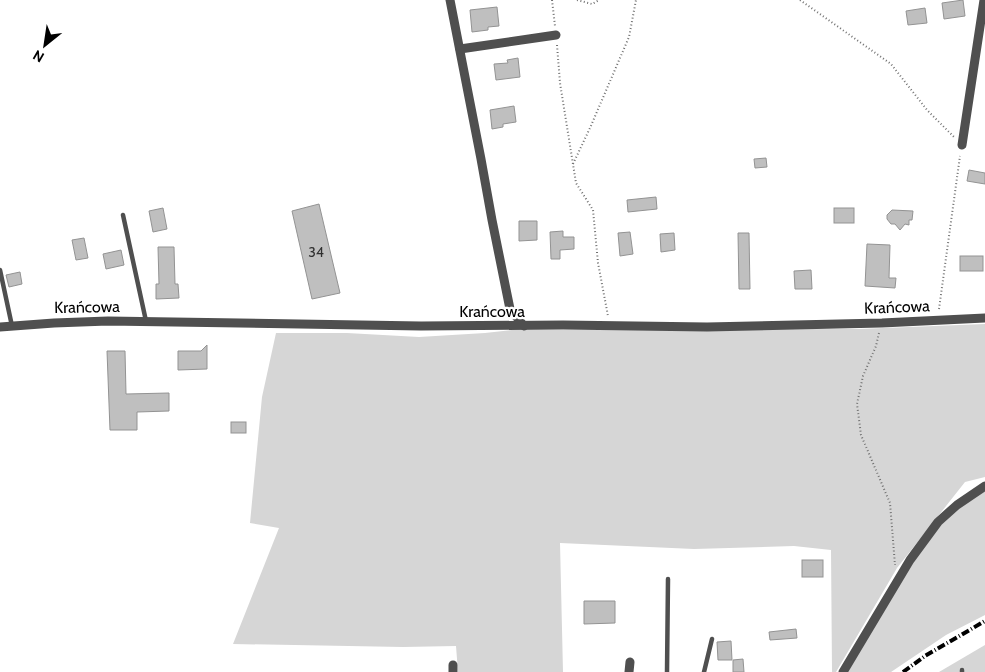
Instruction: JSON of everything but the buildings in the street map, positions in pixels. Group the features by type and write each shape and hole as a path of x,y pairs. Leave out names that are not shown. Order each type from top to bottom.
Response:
{"street":[{"path":"450,0 510,309 524,326"},
{"path":"962,145 984,0"},
{"path":"460,49 556,35"},
{"name":"Krańcowa","path":"0,327 80,321 421,326 610,325 707,327 882,323 985,318"},
{"path":"843,672 896,582 938,522 957,505 985,486"},
{"path":"629,672 630,662"}],"lane":[{"path":"123,215 146,322"},
{"path":"0,270 12,326"},
{"path":"667,672 668,579"},
{"path":"704,672 712,639"}],"path":[{"path":"552,0 560,83 576,183 593,210 598,263 610,325"},
{"path":"577,0 592,4 599,0"},
{"path":"573,164 629,37 636,0"},
{"path":"800,0 891,64 927,110 962,145 937,320"},
{"path":"882,323 876,346 863,376 857,404 861,435 890,503 896,582"}],"shaded area":[{"path":"985,324 985,477 965,482 897,568 836,672 832,672 831,550 794,546 694,549 560,543 563,672 458,672 456,646 233,644 279,528 250,523 262,397 276,333 347,333 419,337 512,330 858,329"},
{"path":"985,491 985,615 946,635 891,672 846,672 906,571 940,525 964,502"},
{"path":"985,645 985,672 939,672"}],"railway":[{"path":"903,672 925,656 985,621"}]}
